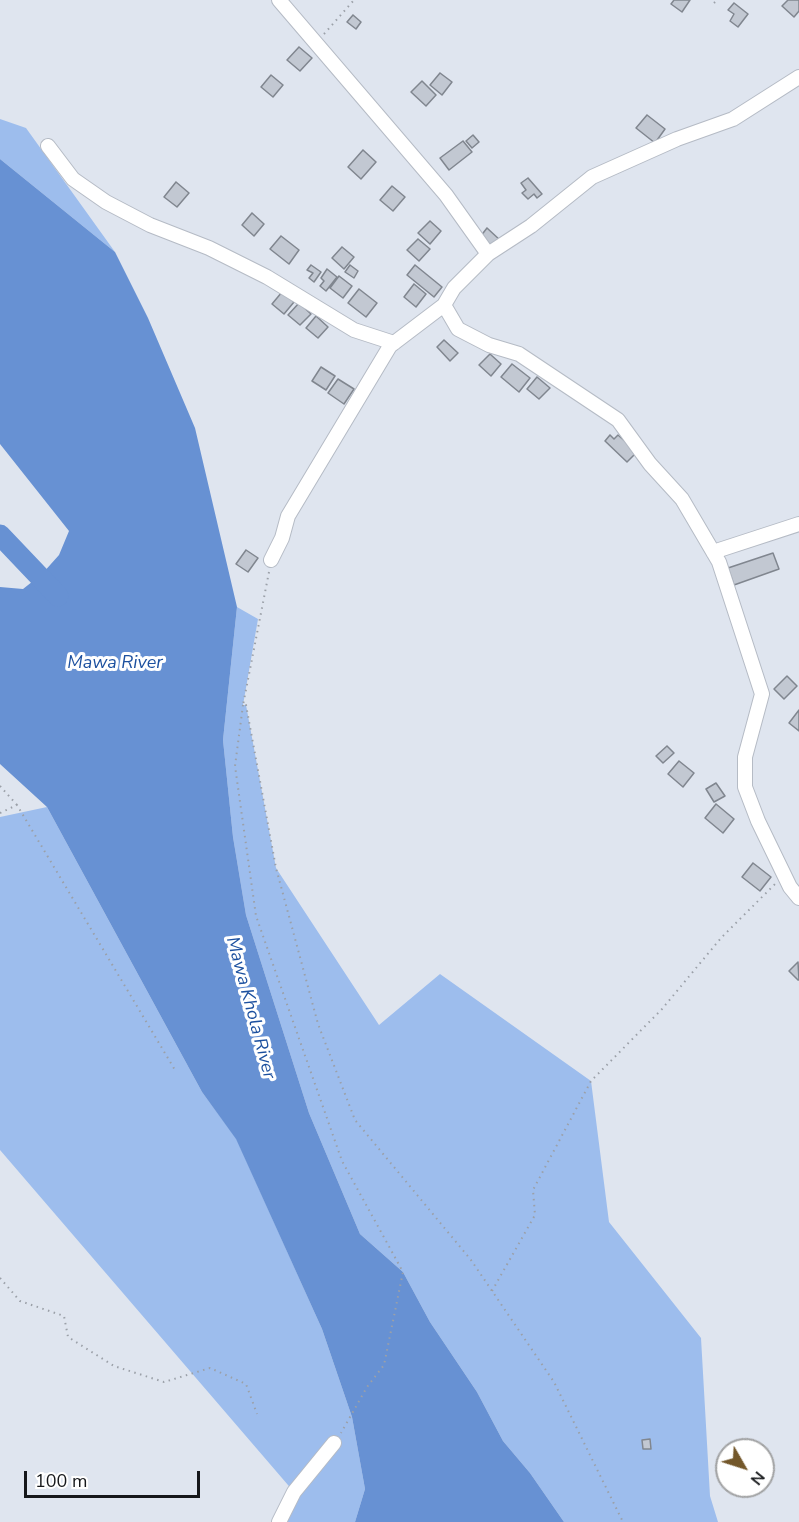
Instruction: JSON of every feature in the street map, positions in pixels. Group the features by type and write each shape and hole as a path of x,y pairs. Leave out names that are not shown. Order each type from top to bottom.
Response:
{"street":[{"path":"279,0 315,45 446,195 488,254"},
{"path":"271,560 282,538 288,516 394,343 444,305 454,288 488,254 531,226 592,177 677,139 733,119 799,78"},
{"path":"48,146 73,179 106,202 150,225 209,248 267,277 354,330 394,343"},
{"path":"444,305 458,329 489,345 519,354 618,420 650,464 682,499 713,552 734,603 762,694 745,756 745,787 784,875 799,898"},
{"path":"713,552 799,524"},
{"path":"279,1522 294,1492 334,1443"}],"path":[{"path":"315,45 354,0"},
{"path":"271,560 243,705 235,766 256,916 342,1161 403,1272 384,1365 334,1443"},
{"path":"243,705 246,705 276,868 315,1013 355,1120 471,1260 554,1382 623,1522"},
{"path":"0,786 17,805 175,1070"},
{"path":"0,813 17,805"},
{"path":"492,1291 535,1215 532,1190 591,1081 662,1009 721,938 784,875"},
{"path":"0,1278 20,1301 64,1316 68,1337 114,1366 164,1382 210,1368 246,1384 257,1414"}],"shaded area":[{"path":"0,119 26,128 115,252 0,159"},
{"path":"237,607 258,619 243,705 246,705 276,868 379,1025 440,974 591,1081 609,1222 701,1338 710,1496 718,1522 564,1522 530,1473 503,1441 477,1392 430,1322 403,1272 360,1234 309,1113 246,915 233,837 223,740"},
{"path":"47,807 202,1092 236,1138 322,1329 352,1417 365,1489 355,1522 281,1522 294,1492 0,1150 0,817"}],"water":[{"name":"Mawa River","path":"0,159 115,252 148,318 195,428 237,607 223,740 233,837 246,915 309,1113 360,1234 403,1272 430,1322 477,1392 503,1441 530,1473 564,1522 355,1522 365,1489 352,1417 322,1329 236,1139 202,1092 47,807 0,764 0,587 23,589 42,574 59,555 69,531 0,444"}],"building":[{"path":"674,0 690,0 682,12 671,4"},
{"path":"788,0 799,0 799,11 794,17 782,6"},
{"path":"734,3 748,14 738,27 730,21 734,14 728,10"},
{"path":"353,15 361,22 356,29 347,22"},
{"path":"299,47 312,58 300,71 287,60"},
{"path":"440,73 452,82 442,95 430,85"},
{"path":"271,75 283,85 273,97 261,87"},
{"path":"422,81 436,95 426,106 411,92"},
{"path":"647,115 665,129 655,143 636,128"},
{"path":"473,135 479,142 472,148 466,141"},
{"path":"463,141 472,152 449,170 440,158"},
{"path":"363,150 376,162 361,179 348,167"},
{"path":"528,178 542,194 537,198 534,194 528,199 522,193 526,190 521,183"},
{"path":"176,182 189,193 177,207 164,197"},
{"path":"392,186 405,197 393,211 380,200"},
{"path":"252,213 264,224 254,236 242,225"},
{"path":"430,221 441,231 430,244 418,233"},
{"path":"487,228 501,241 494,250 480,237"},
{"path":"281,236 299,250 289,264 270,249"},
{"path":"418,239 430,249 419,261 407,250"},
{"path":"342,247 354,257 344,269 332,258"},
{"path":"311,265 321,272 314,282 309,278 313,273 307,270"},
{"path":"350,265 358,271 354,278 345,272"},
{"path":"415,265 442,287 434,297 407,275"},
{"path":"327,269 337,277 326,291 320,286 324,281 321,278"},
{"path":"339,276 352,286 343,298 330,288"},
{"path":"414,284 426,294 416,307 404,297"},
{"path":"359,289 377,303 366,317 348,303"},
{"path":"282,292 294,302 284,314 272,304"},
{"path":"299,303 311,314 300,325 288,315"},
{"path":"316,316 328,327 318,338 306,328"},
{"path":"444,340 458,353 450,361 437,347"},
{"path":"490,354 501,364 491,376 479,365"},
{"path":"512,364 530,378 519,392 501,377"},
{"path":"321,367 335,376 326,390 312,381"},
{"path":"537,377 550,388 539,399 527,389"},
{"path":"338,379 354,389 344,404 328,393"},
{"path":"610,435 614,439 618,435 637,452 627,462 605,441"},
{"path":"246,550 258,558 248,572 236,564"},
{"path":"773,553 779,569 734,585 728,568"},
{"path":"787,676 797,686 784,699 774,689"},
{"path":"799,710 799,731 789,723"},
{"path":"667,746 674,753 663,763 656,756"},
{"path":"679,761 694,773 683,787 668,774"},
{"path":"716,783 725,796 714,802 706,789"},
{"path":"716,804 734,819 723,833 705,818"},
{"path":"753,863 771,877 760,891 742,877"},
{"path":"798,962 799,980 789,971"},
{"path":"650,1439 651,1449 643,1449 642,1440"}],"waterway":[{"name":"Mawa Khola River","path":"0,535 58,596"}]}
